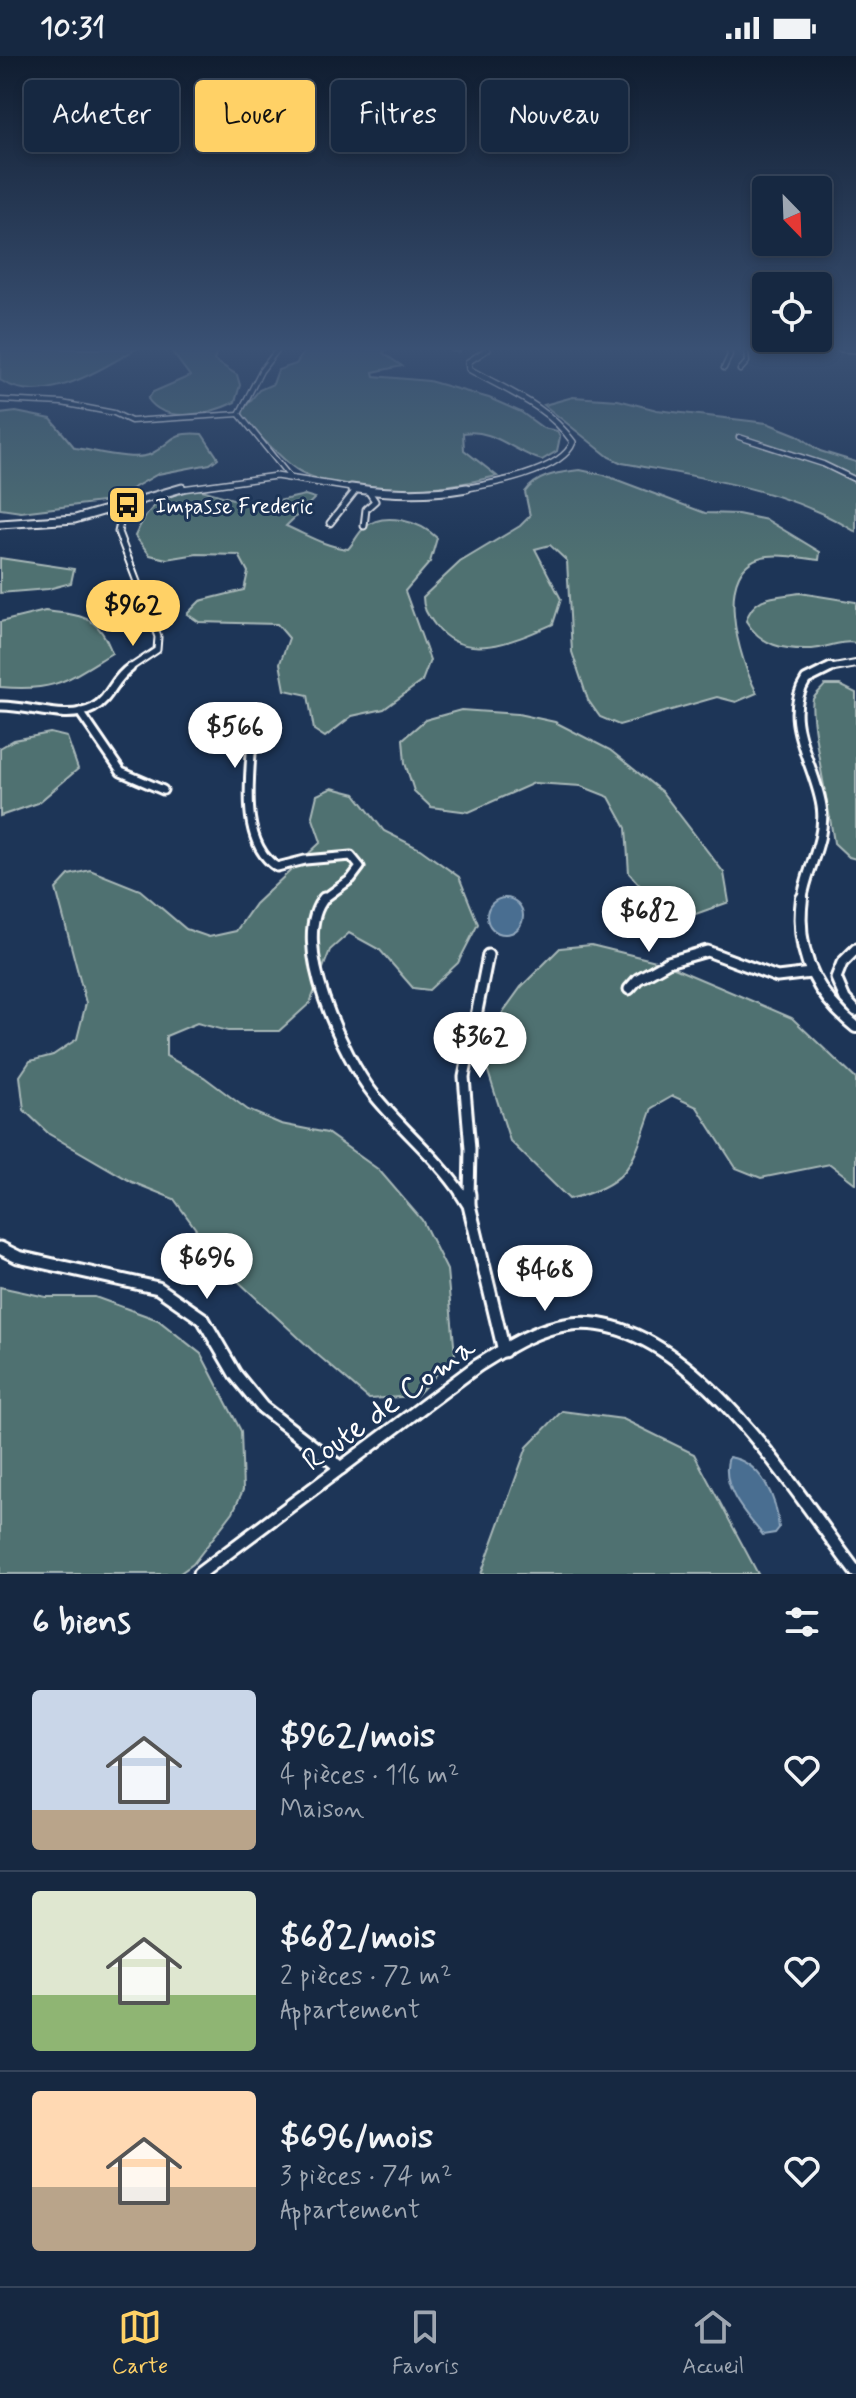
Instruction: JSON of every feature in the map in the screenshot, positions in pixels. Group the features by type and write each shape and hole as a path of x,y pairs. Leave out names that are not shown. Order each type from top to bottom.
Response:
{"main road":[{"path":"0,524 75,519 210,482 289,476 369,492 433,494 478,486 552,465 569,453 573,442 557,420"}],"street":[{"path":"129,420 149,420"},
{"path":"244,420 289,476"},
{"path":"739,437 823,464 856,480"},
{"path":"330,523 356,490"},
{"path":"364,526 366,509 375,501 369,492"},
{"path":"0,706 20,705 70,714 92,709 108,696 117,676 157,650 158,637 118,532 124,507"},
{"path":"856,664 832,667 809,676 802,685 796,705 821,802 823,824 802,894 803,954 825,998 839,1015 856,1027"},
{"path":"80,712 121,772 163,790"},
{"path":"252,739 249,803 251,822 264,858 277,867 320,858 351,856 360,867 357,876 325,894 313,915 313,953 321,995 370,1091 458,1186 469,1205"},
{"path":"856,949 842,963 836,978 845,999 856,1011"},
{"path":"629,989 638,979 668,962 707,951 777,977 811,973"},
{"path":"488,955 464,1077 470,1149 469,1205 504,1351"},
{"path":"0,1248 18,1257 158,1288 203,1319 235,1374 262,1407 341,1468"},
{"name":"Route de Coma","path":"199,1574 467,1374 526,1337 569,1324 608,1327 646,1340 683,1366 730,1407 856,1572"}],"green space":[{"path":"0,420 52,420 75,448 125,456 151,454 183,434 202,434 218,458 210,464 158,474 110,501 21,512 0,509"},
{"path":"532,420 543,428 557,431 560,437 557,451 542,460 494,437 463,433 464,450 497,476 425,488 372,489 346,486 301,472 246,421"},
{"path":"563,420 740,420 767,423 797,435 820,451 856,462 856,532 829,517 773,495 622,463 609,457"},
{"path":"580,470 604,475 705,513 738,514 767,520 820,552 819,560 768,556 750,563 739,576 734,594 737,638 757,693 736,702 717,697 619,725 600,717 588,700 572,652 567,561 550,545 535,549 561,599 553,624 492,646 461,644 447,637 435,625 425,609 423,597 460,562 520,526 530,516 525,492 536,481 550,475"},
{"path":"195,488 243,502 269,503 305,495 315,498 286,526 340,548 348,549 364,528 382,520 402,520 430,532 437,538 430,562 405,591 430,660 422,681 384,709 352,716 325,737 314,730 308,695 285,690 280,663 289,638 277,624 199,622 187,614 200,601 244,590 248,572 239,555 197,554 167,559 150,555 135,536 146,516 158,503"},
{"path":"0,558 74,569 71,583 48,589 0,593"},
{"path":"800,593 856,602 856,643 812,649 782,647 759,636 746,621 760,601"},
{"path":"45,611 87,619 101,631 112,653 83,671 47,686 0,687 0,622"},
{"path":"825,685 840,685 856,693 856,859 849,857 834,843 812,708 813,699"},
{"path":"461,710 518,714 555,722 610,750 662,792 724,873 729,902 682,919 649,896 629,873 626,828 609,797 581,786 534,783 469,812 431,807 414,791 405,763 403,739 425,720"},
{"path":"50,733 67,737 78,769 38,803 0,816 0,748 14,740"},
{"path":"332,788 355,794 384,831 420,849 459,877 478,924 458,963 429,990 413,988 380,950 349,933 330,950 310,1003 279,1031 228,1031 197,1023 166,1036 166,1056 204,1077 248,1110 281,1124 327,1133 379,1170 422,1220 447,1270 455,1355 416,1396 369,1399 225,1269 174,1199 132,1182 49,1134 24,1110 20,1076 30,1061 53,1055 77,1039 86,1003 56,889 69,875 90,870 140,890 186,929 209,937 236,931 255,904 321,842 312,816 317,795"},
{"path":"591,945 660,962 792,1018 856,1079 856,1184 830,1164 761,1178 736,1168 697,1107 673,1096 652,1108 634,1157 618,1178 590,1193 569,1199 510,1141 485,1062 503,1012 521,987 560,948"},
{"path":"0,1287 46,1297 95,1297 158,1320 201,1354 241,1431 243,1490 233,1512 193,1564 179,1574 0,1574"},
{"path":"562,1411 623,1419 694,1454 758,1574 481,1574 527,1447"}],"water":[{"path":"505,898 518,903 523,916 518,929 505,934 492,929 487,916 492,903"},
{"path":"729,1457 750,1466 766,1484 778,1517 779,1528 775,1533 763,1535 736,1499 728,1479"}],"place":[{"name":"Impasse Frederic","path":"127,505"}]}
